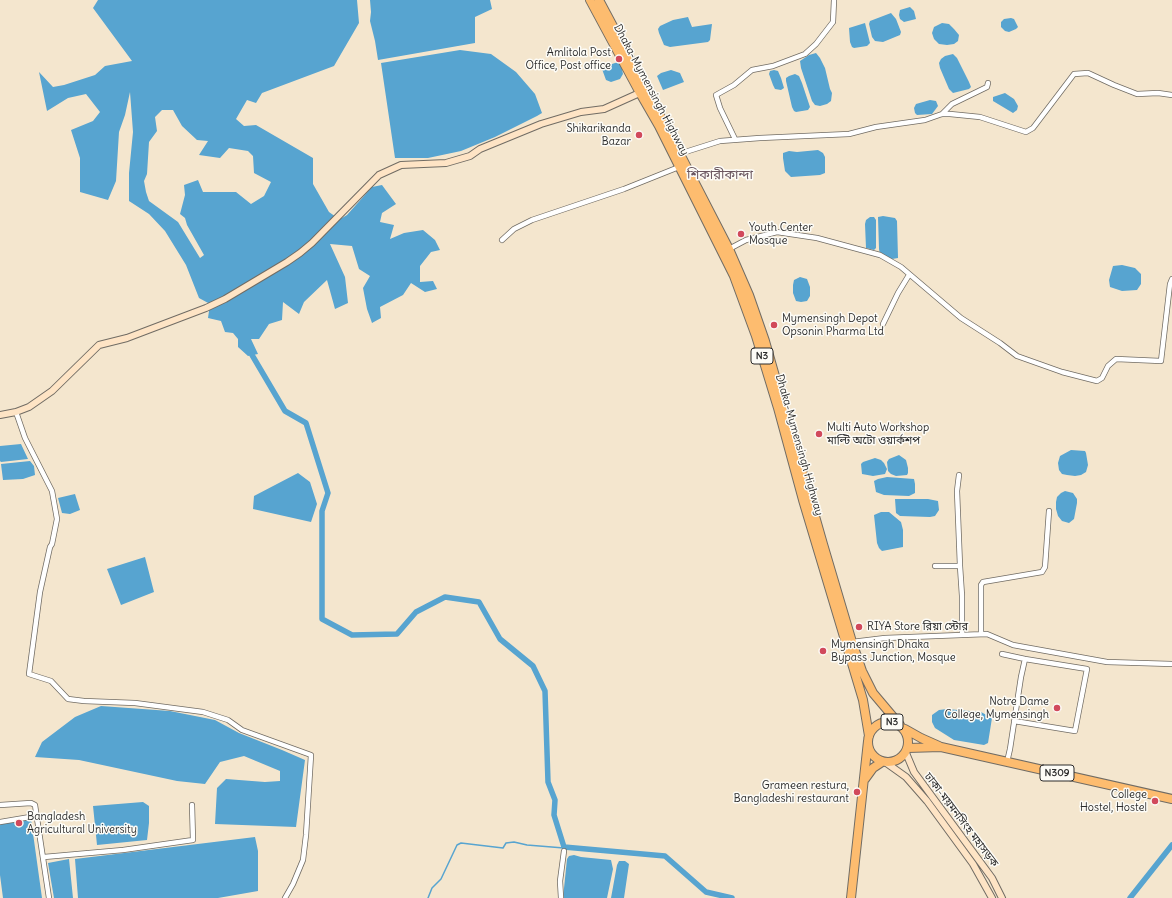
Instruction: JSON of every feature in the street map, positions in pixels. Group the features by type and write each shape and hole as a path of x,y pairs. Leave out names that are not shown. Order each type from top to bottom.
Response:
{"highway":[{"name":"Dhaka-Mymensingh Highway","path":"590,0 680,154 729,249 749,295 765,341 852,642 862,671 873,693 902,726"},
{"name":"Dhaka-Mymensingh Highway","path":"599,0 679,167 734,276 756,336 778,408 803,500 857,678 863,700 868,739"},
{"name":"N3","path":"851,898 868,739 876,726 881,723 894,722 902,726 909,738 907,751 899,760 895,762 884,762 877,759 870,752 868,739"},
{"name":"N309","path":"902,726 920,738 942,747 1172,799"},
{"name":"N309","path":"907,751 942,747"},
{"name":"N3","path":"863,787 869,772 884,762"}],"street":[{"path":"735,140 720,108 716,95 734,85 752,70 773,66 805,54 816,44 832,22 834,0"},
{"path":"680,154 720,141 849,134 895,123 925,120 942,114 980,117 1026,132 1033,128 1074,74 1088,73 1137,94 1158,93 1172,95"},
{"path":"942,114 952,104 987,87 988,82"},
{"path":"0,414 16,412 29,407 52,391 100,345 127,338 206,308 225,299 300,253 379,175 401,165 446,163 470,156 480,149 541,124 581,112 604,109 643,92"},
{"path":"502,240 514,229 532,220 624,189 679,167"},
{"path":"729,249 746,240 777,232 817,238 880,255 901,268 961,318 1000,343 1016,356 1062,372 1097,381 1102,378 1108,366 1116,360 1161,361 1170,284 1172,279"},
{"path":"883,324 898,293 909,275"},
{"path":"16,412 25,438 52,491 57,519 40,592 29,674 51,681 68,699 135,703 203,712 228,720 242,730 312,754 303,860 293,884 285,898"},
{"path":"959,475 957,491 962,596 962,635"},
{"path":"981,634 981,589 983,582 1042,572 1045,567 1049,511"},
{"path":"935,566 960,566"},
{"path":"852,642 885,638 987,634 1013,645 1107,662 1172,664"},
{"path":"1002,654 1087,669 1075,731 1014,721"},
{"path":"1007,762 1025,659"},
{"name":"ঢাকা-ময়মনসিংহ মহাসড়ক","path":"907,751 914,772 992,878 1002,898"},
{"name":"ঢাকা-ময়মনসিংহ মহাসড়ক","path":"884,762 906,777 927,801 973,864 992,898"},
{"path":"0,805 31,803 35,805 50,898"},
{"path":"44,857 124,850 193,840 192,805"},
{"path":"0,822 36,816"},
{"path":"561,898 560,881 564,851"}],"water":[{"path":"98,0 357,0 359,23 334,66 262,93 256,103 247,100 236,119 244,126 256,125 313,158 313,184 329,212 336,217 342,218 347,215 372,187 382,185 396,204 382,213 380,222 394,225 390,239 404,233 423,230 435,240 440,250 431,252 420,266 420,282 433,281 437,289 425,292 411,283 403,295 380,307 381,318 372,323 367,309 363,288 370,276 359,269 352,246 330,244 345,277 348,303 335,309 327,280 304,302 299,314 283,302 282,320 269,324 259,339 251,339 258,354 248,356 238,347 238,339 233,333 225,332 221,321 208,318 210,304 199,298 186,265 165,231 149,214 129,201 129,173 133,132 130,92 125,115 119,132 116,181 108,200 80,192 80,158 71,130 93,121 100,112 86,94 68,98 47,111 39,72 53,87 95,75 105,66 132,61 93,8","holes":["162,110 173,110 182,126 197,140 208,141 199,155 220,158 229,148 248,151 253,156 254,173 271,182 264,196 251,204 236,192 203,192 198,180 184,185 185,195 180,214 185,218 187,225 204,255 200,258 178,222 149,201 146,192 144,181 147,174 149,142 157,131 155,117"]},
{"path":"370,0 490,0 492,9 475,17 475,43 378,60 370,21"},
{"path":"910,7 914,11 916,19 904,22 900,19 900,10"},
{"path":"891,13 896,19 901,32 900,35 883,42 875,41 872,37 869,24 870,21"},
{"path":"688,17 692,27 712,24 710,40 708,42 670,47 664,45 658,29 660,26 673,20"},
{"path":"1004,19 1014,19 1018,27 1009,32 1005,31 1001,27 1001,22"},
{"path":"865,23 870,43 867,46 854,48 850,42 849,28"},
{"path":"942,23 949,24 959,35 958,41 954,44 939,44 934,39 932,33 934,27"},
{"path":"460,50 491,54 516,72 535,94 542,113 495,137 461,151 428,158 395,158 381,63"},
{"path":"816,53 825,68 832,93 831,101 820,106 815,105 812,101 800,61 809,55"},
{"path":"953,54 957,58 971,87 969,89 953,93 949,89 939,63 945,56"},
{"path":"618,62 621,64 623,74 620,79 611,82 606,80 602,69 603,67"},
{"path":"671,70 680,73 684,82 663,90 657,76"},
{"path":"770,71 778,71 781,78 784,88 781,90 775,89 769,74"},
{"path":"795,74 799,76 802,83 810,107 808,110 796,112 792,107 786,78"},
{"path":"1005,93 1014,99 1018,106 1017,110 1013,113 993,101 993,97"},
{"path":"930,100 936,101 938,106 932,114 917,115 915,113 914,108 916,104"},
{"path":"818,150 823,153 825,157 825,173 820,175 791,177 785,171 783,153 789,151 797,152"},
{"path":"883,216 895,218 897,221 898,258 892,259 880,255 878,217"},
{"path":"870,217 874,217 876,220 876,248 874,250 866,248 865,224 866,220"},
{"path":"1122,265 1135,268 1141,274 1141,284 1137,290 1122,291 1110,287 1109,280 1113,266"},
{"path":"800,277 807,279 810,287 810,296 807,301 801,302 796,301 793,293 794,280"},
{"path":"21,444 28,459 0,461 0,446"},
{"path":"1071,450 1085,451 1086,453 1088,465 1086,472 1081,475 1075,476 1062,474 1059,470 1058,463 1060,456"},
{"path":"899,455 906,460 908,468 907,475 896,476 888,471 887,462 889,459"},
{"path":"875,458 884,463 887,469 885,474 873,476 862,474 861,464"},
{"path":"30,461 34,466 35,475 23,479 3,480 1,464"},
{"path":"298,473 310,482 317,504 311,522 253,509 254,496"},
{"path":"887,477 914,479 915,493 909,496 884,495 876,492 874,481"},
{"path":"1065,491 1073,493 1077,499 1074,519 1069,523 1062,521 1058,516 1056,509 1057,497"},
{"path":"75,494 80,510 70,514 62,513 58,498"},
{"path":"895,499 928,499 938,501 939,510 935,516 930,517 900,516 896,513"},
{"path":"881,512 889,512 901,522 903,530 903,547 882,551 879,548 877,543 874,515"},
{"path":"145,557 154,592 121,605 107,569"},
{"path":"101,706 170,711 215,720 239,733 305,760 296,827 215,824 217,788 226,779 265,782 280,781 280,771 244,756 220,762 205,784 177,781 79,760 35,757 42,742 75,717"},
{"path":"947,709 981,712 992,718 988,743 984,745 954,740 935,728 932,722 932,715 939,710"},
{"path":"143,802 149,806 147,840 97,845 93,806"},
{"path":"31,819 42,898 3,898 0,875 0,824"},
{"path":"255,837 258,851 258,891 218,898 78,898 75,859"},
{"path":"574,855 611,860 613,869 607,898 563,898 567,859 569,856"},
{"path":"69,859 73,898 54,898 48,863"},
{"path":"619,861 625,861 629,864 624,898 611,898 617,865"}],"waterway":[{"path":"252,355 285,411 306,423 328,493 322,511 322,619 352,635 397,634 416,612 445,597 479,602 500,639 533,666 545,691 548,782 555,800 554,815 564,847 665,856 706,892 732,898"},
{"path":"428,898 432,888 441,879 457,845 461,843 503,848 506,843 514,842 527,845 564,847"},
{"path":"1130,898 1172,845"}],"place":[{"name":"Amlitola Post Office, Post office","path":"619,59"},
{"name":"Shikarikanda Bazar","path":"639,135"},
{"name":"Youth Center Mosque","path":"741,234"},
{"name":"Mymensingh Depot Opsonin Pharma Ltd","path":"774,325"},
{"name":"Multi Auto Workshop মাল্টি অটো ওয়ার্কশপ","path":"819,434"},
{"name":"RIYA Store রিয়া স্টোর","path":"859,627"},
{"name":"Mymensingh Dhaka Bypass Junction, Mosque","path":"823,651"},
{"name":"Notre Dame College, Mymensingh","path":"1057,708"},
{"name":"Grameen restura, Bangladeshi restaurant","path":"857,792"},
{"name":"College Hostel, Hostel","path":"1155,801"},
{"name":"Bangladesh Agricultural University","path":"19,823"}],"district":[{"name":"শিকারীকান্দা","path":"720,175"}]}
